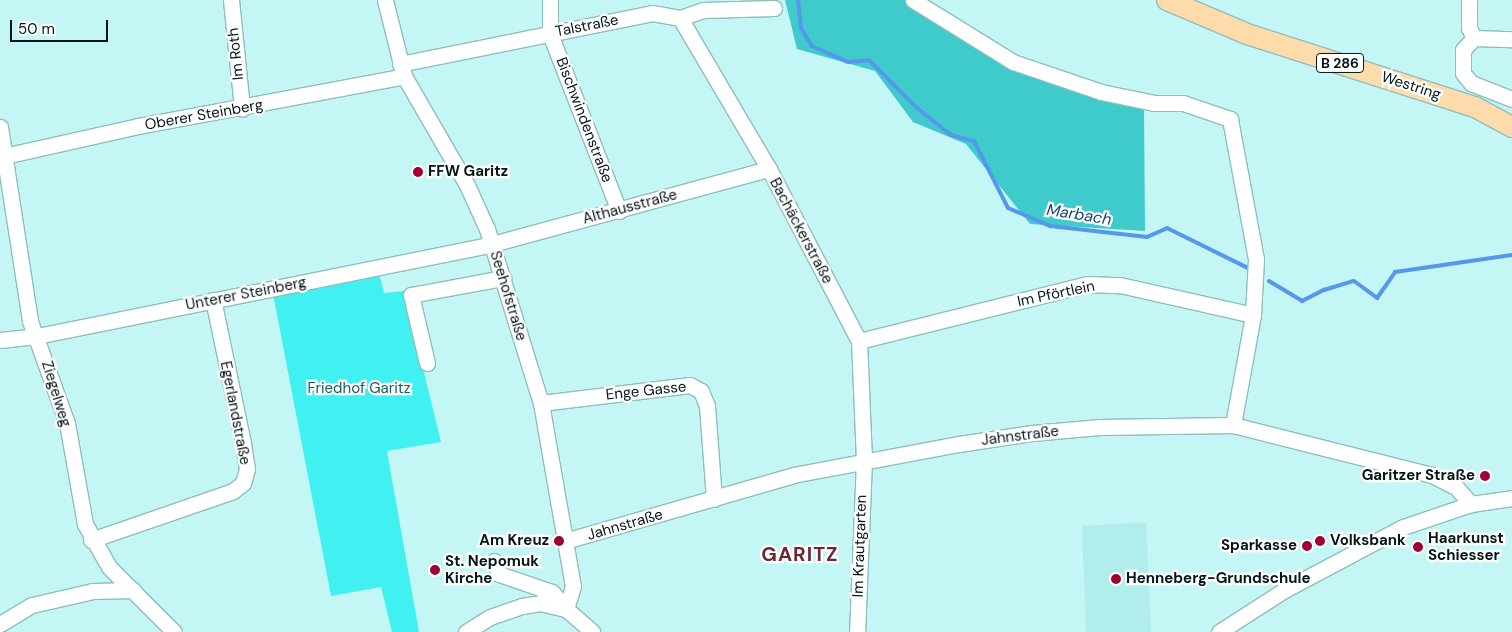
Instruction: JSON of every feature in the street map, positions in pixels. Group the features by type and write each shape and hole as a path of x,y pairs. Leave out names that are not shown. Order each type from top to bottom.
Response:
{"main road":[{"name":"Westring","path":"1167,0 1247,34 1475,107 1512,127"}],"street":[{"name":"Im Roth","path":"231,0 242,108"},
{"name":"Seehofstraße","path":"386,0 402,70 467,185 492,244 542,403 573,586 566,609"},
{"name":"Bischwindenstraße","path":"550,0 550,34 619,211"},
{"path":"913,0 1013,62 1101,92 1154,102 1183,103 1230,119 1256,259 1257,290 1233,425"},
{"path":"1469,0 1469,28 1474,38"},
{"name":"Talstraße","path":"402,70 550,34 652,6 680,18 703,10 774,8"},
{"name":"Bachäckerstraße","path":"680,18 769,169 859,341 864,460"},
{"path":"1512,39 1474,38 1462,50 1463,73 1471,83 1512,99"},
{"name":"Oberer Steinberg","path":"4,156 138,126 242,108 402,70"},
{"name":"Ziegelweg","path":"0,127 30,322 37,336 67,423 85,524 91,540 109,567 174,632"},
{"name":"Althausstraße","path":"492,244 769,169"},
{"name":"Unterer Steinberg","path":"0,340 37,336 492,244"},
{"path":"427,363 411,295 503,278"},
{"name":"Im Pförtlein","path":"859,341 1087,284 1120,285 1253,315"},
{"name":"Egerlandstraße","path":"91,540 233,491 243,482 247,469 243,443 212,300"},
{"name":"Enge Gasse","path":"542,403 690,385 701,391 707,406 714,499"},
{"name":"Jahnstraße","path":"565,541 793,476 864,460 1032,432 1100,427 1233,425 1432,475 1456,487 1471,504"},
{"name":"Im Krautgarten","path":"857,632 864,460"},
{"path":"1219,632 1286,589 1403,527 1471,504 1512,498"},
{"path":"494,560 499,574 552,592 566,609 592,632"},
{"path":"0,624 32,605 93,591 133,590"},
{"path":"466,632 490,617 522,606 540,603 566,609"}],"shaded area":[{"path":"785,0 908,0 1012,70 1144,108 1145,231 1030,224 966,144 913,122 875,71 797,49"},
{"name":"Henneberg-Grundschule","path":"1146,522 1151,632 1086,632 1082,526"}],"green space":[{"name":"Friedhof Garitz","path":"379,273 384,293 404,291 441,442 387,451 419,632 392,632 381,587 331,596 273,294"}],"waterway":[{"name":"Marbach","path":"798,0 801,28 812,46 848,62 869,60 917,108 951,135 974,141 1008,208 1050,226 1147,237 1167,228 1248,268"},
{"name":"Marbach","path":"1269,281 1302,301 1324,290 1354,281 1377,298 1395,272 1512,255"}],"place":[{"name":"FFW Garitz","path":"418,172"},
{"name":"Garitzer Straße","path":"1485,476"},
{"name":"Am Kreuz","path":"559,541"},
{"name":"Volksbank","path":"1320,541"},
{"name":"Sparkasse","path":"1307,546"},
{"name":"Haarkunst Schiesser","path":"1418,547"},
{"name":"St. Nepomuk Kirche","path":"435,570"},
{"name":"Henneberg-Grundschule","path":"1116,579"}],"district":[{"name":"GARITZ","path":"800,554"}]}
